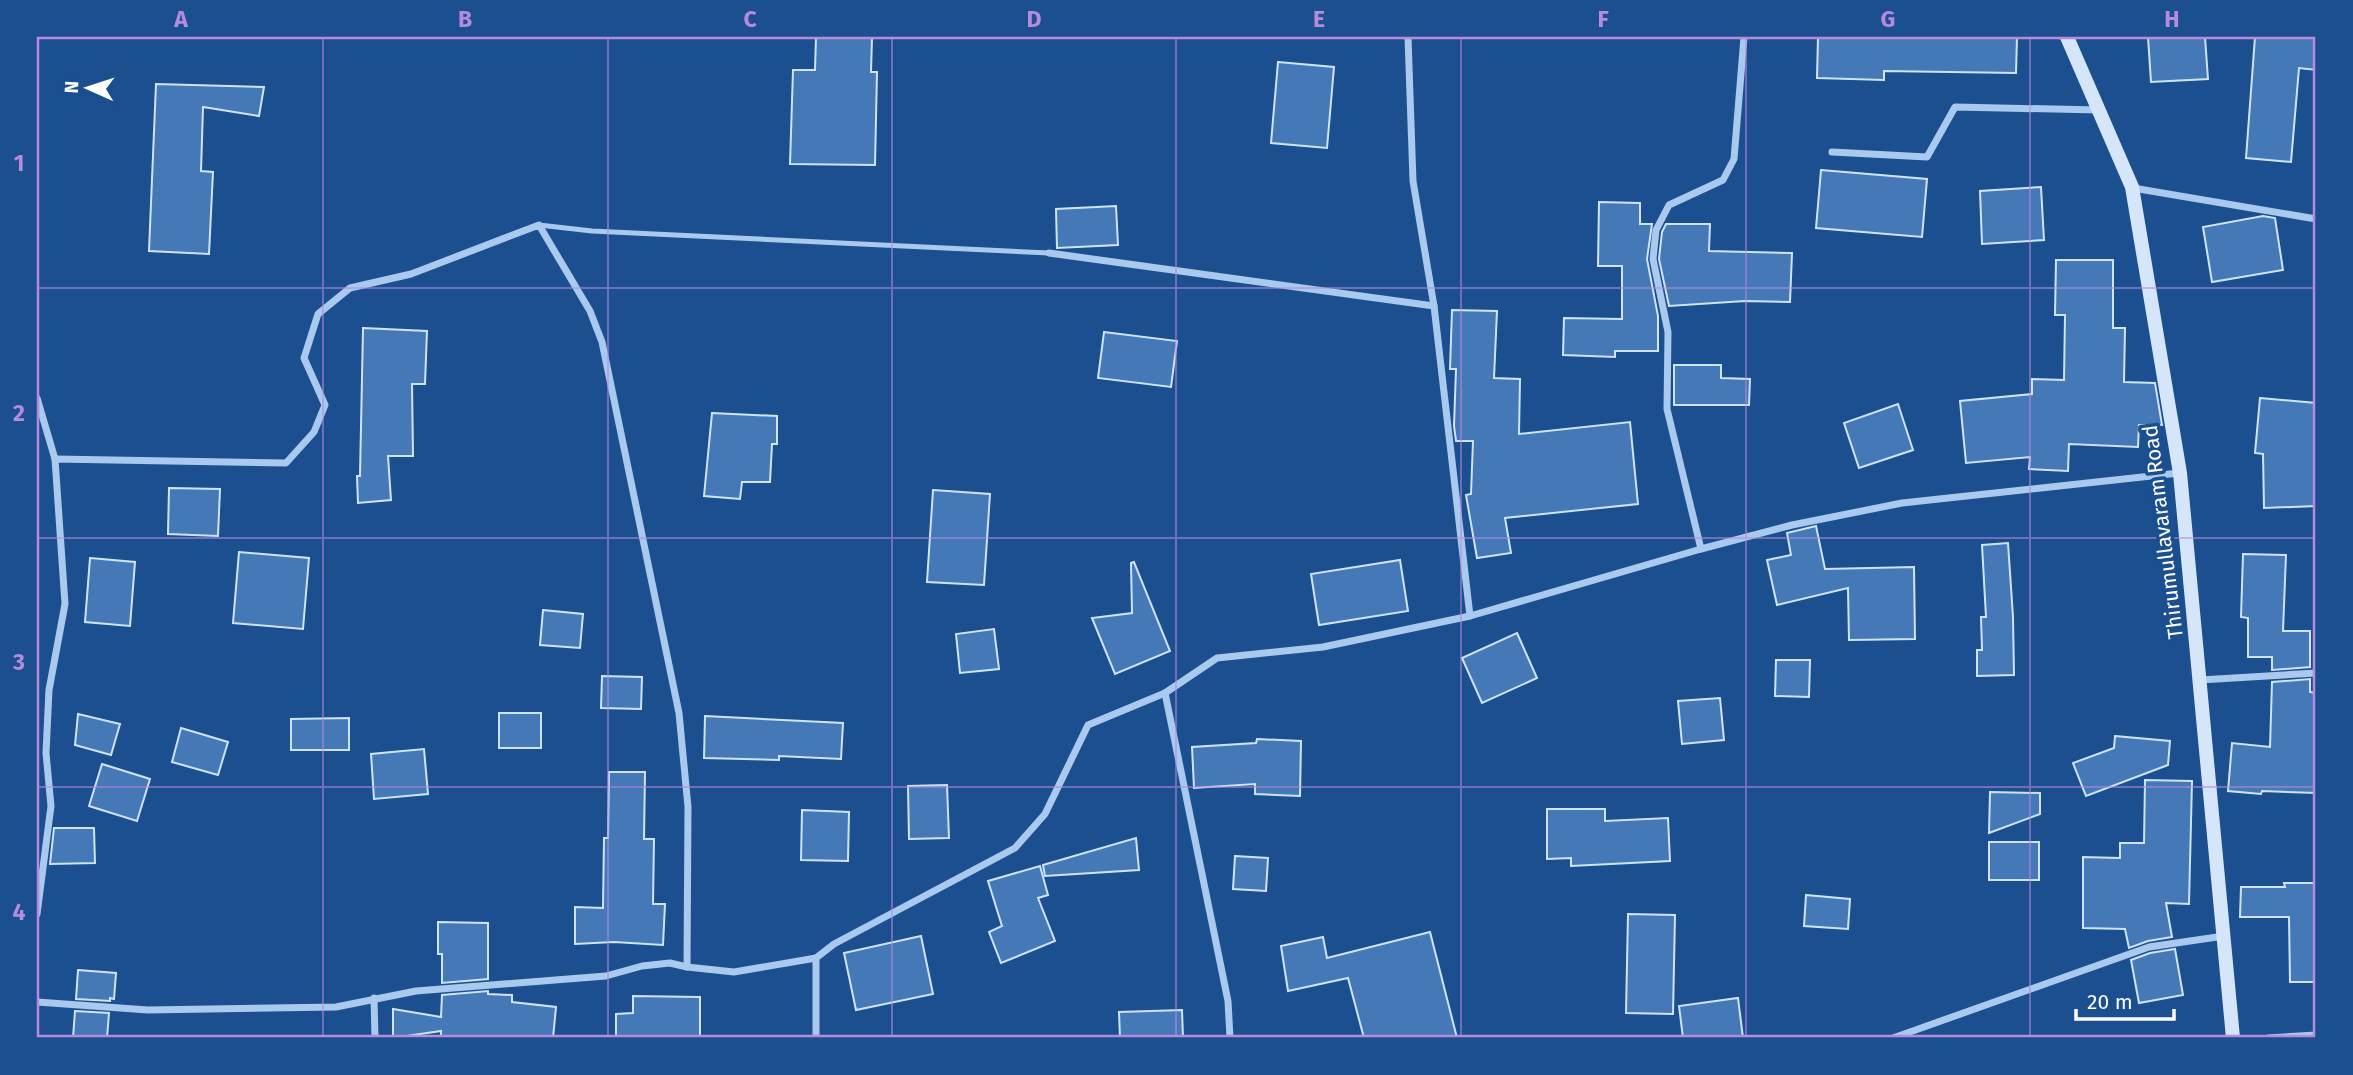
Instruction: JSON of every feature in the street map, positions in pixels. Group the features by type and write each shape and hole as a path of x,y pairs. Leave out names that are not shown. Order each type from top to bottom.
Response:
{"street":[{"path":"1408,37 1413,181 1434,306 1470,615"},
{"path":"1702,549 1667,409 1668,332 1653,259 1656,230 1669,205 1723,180 1734,159 1744,37"},
{"name":"Thirumullavaram Road","path":"2067,37 2132,187 2180,473 2233,1038"},
{"path":"1832,152 1927,157 1955,107 2099,110"},
{"path":"2132,187 2316,219"},
{"path":"55,459 286,463 314,432 325,405 304,358 318,314 350,288 411,274 539,225 590,312 602,342 677,700 688,807 687,967"},
{"path":"1049,253 1434,306"},
{"path":"37,398 55,459 65,604 49,690 46,753 51,806 37,914"},
{"path":"37,1002 148,1010 336,1007 416,991 606,976 642,966 670,963 734,971 816,958 834,944 1016,848 1045,814 1088,724 1165,693 1217,658 1323,647 1470,615 1791,525 1902,503 2180,473"},
{"path":"2200,680 2316,673"},
{"path":"1165,693 1228,1001 1230,1038"},
{"path":"1893,1038 2149,947 2224,936"},
{"path":"816,958 816,1038"},
{"path":"374,998 375,1038"},
{"path":"2268,1038 2316,1035"}],"lane":[{"path":"539,225 611,232 1049,253"}],"building":[{"path":"816,37 872,37 871,72 877,72 875,165 790,164 793,70 815,70"},
{"path":"1818,37 2017,37 2016,73 1884,71 1884,80 1817,78"},
{"path":"2148,37 2205,37 2208,79 2151,82"},
{"path":"2255,37 2316,37 2316,70 2299,68 2291,162 2246,158"},
{"path":"1278,62 1334,67 1327,148 1271,143"},
{"path":"156,84 264,87 259,116 203,107 201,171 213,172 209,254 149,251"},
{"path":"1821,170 1927,179 1922,237 1816,228"},
{"path":"2041,187 2044,240 1982,244 1980,191"},
{"path":"1599,202 1640,203 1640,224 1652,224 1647,259 1658,316 1658,351 1615,351 1615,357 1563,355 1564,318 1622,319 1622,266 1598,266"},
{"path":"1116,206 1118,245 1057,248 1056,209"},
{"path":"2263,216 2275,218 2283,270 2212,282 2203,227"},
{"path":"1666,224 1710,224 1709,251 1792,253 1790,302 1745,301 1669,306 1659,259 1662,232"},
{"path":"2056,260 2113,260 2113,328 2125,328 2124,382 2155,383 2162,425 2139,425 2138,447 2069,444 2068,471 2029,469 2030,457 1966,463 1960,401 2032,394 2032,379 2064,380 2065,315 2055,315"},
{"path":"1452,310 1497,311 1494,378 1520,379 1519,434 1630,422 1638,504 1505,518 1511,553 1477,558 1466,495 1471,494 1473,441 1456,441 1454,426 1456,369 1450,369"},
{"path":"363,328 427,331 425,384 412,384 413,456 388,456 391,500 358,503 357,476 360,476"},
{"path":"1104,332 1177,341 1171,387 1098,378"},
{"path":"1674,365 1721,365 1721,378 1750,379 1749,405 1674,405"},
{"path":"2260,398 2316,403 2316,506 2264,508 2263,454 2255,453"},
{"path":"1898,404 1913,450 1859,468 1844,423"},
{"path":"712,413 777,416 777,444 772,444 770,482 742,482 740,499 704,496"},
{"path":"169,488 220,489 218,536 168,534"},
{"path":"933,490 990,494 984,585 927,582"},
{"path":"1816,526 1825,569 1914,567 1915,639 1849,640 1848,588 1777,605 1767,560 1791,555 1787,533"},
{"path":"2008,543 2014,675 1977,676 1977,650 1982,650 1981,617 1986,617 1982,545"},
{"path":"239,552 309,558 303,629 233,623"},
{"path":"2243,554 2286,555 2283,631 2310,631 2310,667 2272,670 2272,657 2248,657 2248,618 2241,617"},
{"path":"90,558 135,562 130,626 85,622"},
{"path":"1400,560 1408,611 1319,625 1311,574"},
{"path":"1134,562 1170,651 1115,674 1092,618 1132,613 1131,563"},
{"path":"543,610 583,614 580,648 540,645"},
{"path":"994,629 999,669 960,673 956,634"},
{"path":"1517,633 1537,678 1482,703 1462,658"},
{"path":"1776,660 1810,660 1809,697 1775,696"},
{"path":"602,676 642,677 641,709 601,708"},
{"path":"2310,679 2310,692 2316,693 2316,793 2262,791 2261,794 2228,791 2232,743 2270,747 2272,682"},
{"path":"1720,698 1724,740 1682,744 1678,701"},
{"path":"499,713 541,713 541,748 499,748"},
{"path":"78,714 120,724 111,755 75,745"},
{"path":"705,716 843,723 841,759 779,756 779,760 704,758"},
{"path":"349,718 349,750 291,750 291,719"},
{"path":"181,728 228,742 218,775 172,762"},
{"path":"2115,736 2170,741 2168,765 2086,796 2073,763 2114,748"},
{"path":"1257,739 1301,741 1300,796 1255,794 1255,784 1194,788 1192,747 1256,743"},
{"path":"424,749 428,794 374,799 371,754"},
{"path":"102,764 150,779 137,821 89,806"},
{"path":"609,772 645,772 644,839 654,839 653,904 665,904 663,945 614,942 575,944 575,907 603,908"},
{"path":"2145,780 2192,781 2189,904 2166,903 2172,937 2129,948 2125,929 2083,928 2083,857 2120,858 2120,843 2144,843"},
{"path":"947,785 949,838 909,839 908,786"},
{"path":"1990,792 2040,793 2040,814 1989,833"},
{"path":"1547,809 1605,809 1605,821 1668,818 1670,861 1571,866 1571,858 1547,859"},
{"path":"802,810 849,812 848,861 801,860"},
{"path":"54,828 94,828 95,863 50,864"},
{"path":"1136,838 1139,870 1045,876 1043,865"},
{"path":"1989,842 2039,842 2039,880 1989,880"},
{"path":"1235,856 1268,858 1266,891 1233,889"},
{"path":"1040,866 1048,895 1038,898 1055,941 1001,963 989,932 1002,926 988,881"},
{"path":"2284,883 2316,883 2316,982 2290,982 2289,917 2240,917 2241,887 2285,887"},
{"path":"1806,895 1850,899 1848,929 1804,926"},
{"path":"1628,914 1675,915 1673,1014 1626,1013"},
{"path":"438,922 488,923 488,979 442,983"},
{"path":"1430,932 1457,1038 1364,1038 1348,978 1288,991 1281,946 1323,937 1327,958"},
{"path":"921,936 933,994 856,1010 844,953"},
{"path":"2175,949 2183,995 2139,1003 2131,960 2150,953"},
{"path":"78,970 116,973 114,999 76,999"},
{"path":"488,991 488,994 512,995 512,1002 556,1007 553,1038 441,1038 441,1031 393,1038 393,1009 441,1017 442,995"},
{"path":"633,996 700,997 700,1038 616,1038 616,1014 633,1013"},
{"path":"1738,998 1743,1038 1683,1038 1679,1006"},
{"path":"1182,1010 1183,1038 1120,1038 1119,1012"},
{"path":"75,1011 109,1013 107,1038 73,1038"}]}
